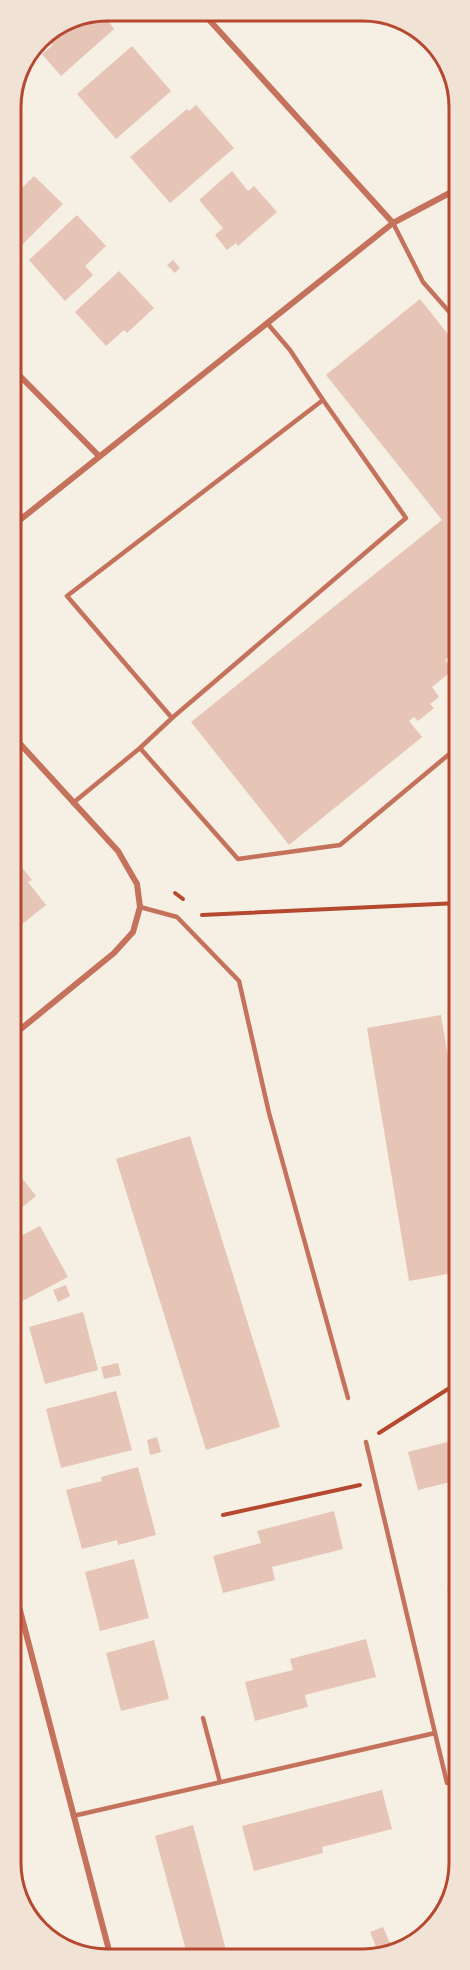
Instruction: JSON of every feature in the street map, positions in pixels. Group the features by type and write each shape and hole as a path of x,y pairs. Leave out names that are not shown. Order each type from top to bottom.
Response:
{"street":[{"path":"210,21 393,223"},
{"path":"21,519 393,223 449,193"},
{"path":"21,377 99,456"},
{"path":"21,745 118,850 137,884 140,907 133,932 114,953 21,1029"},
{"path":"21,1615 109,1949"}],"lane":[{"path":"393,223 423,282 449,312"},
{"path":"73,803 406,518 290,350 267,323"},
{"path":"172,718 67,596 323,400"},
{"path":"140,748 238,859 340,845 449,754"},
{"path":"140,907 177,917 239,981 269,1113 348,1398"},
{"path":"366,1442 447,1783"},
{"path":"203,1718 220,1782"},
{"path":"73,1816 435,1733"}],"path":[{"path":"175,893 189,905"},
{"path":"196,910 204,916 449,904"},
{"path":"366,1442 449,1388"},
{"path":"223,1515 375,1481"}],"building":[{"path":"108,21 114,29 61,76 42,54 53,45 51,42 59,35 90,23"},
{"path":"132,46 171,91 116,139 77,94"},
{"path":"196,105 234,148 170,203 130,157 187,109 189,111"},
{"path":"232,171 248,191 254,186 277,212 238,246 236,243 227,250 215,235 223,228 199,200"},
{"path":"34,176 63,204 21,246 21,189"},
{"path":"77,215 106,246 85,266 93,275 65,301 29,260"},
{"path":"173,260 180,268 175,273 167,265"},
{"path":"119,271 154,308 127,333 124,330 106,346 75,312"},
{"path":"420,299 449,335 449,657 445,660 449,665 449,673 432,687 439,697 430,704 434,708 418,721 414,717 409,721 422,737 289,845 191,722 442,520 326,375"},
{"path":"21,866 32,880 28,882 46,905 21,925"},
{"path":"441,1015 449,1063 449,1274 409,1281 367,1028"},
{"path":"190,1136 280,1427 206,1450 116,1159"},
{"path":"21,1177 36,1196 21,1208"},
{"path":"40,1226 68,1277 21,1302 21,1236"},
{"path":"66,1285 70,1296 58,1302 53,1290"},
{"path":"83,1312 98,1370 45,1384 29,1327"},
{"path":"118,1363 121,1375 104,1379 101,1367"},
{"path":"116,1391 132,1450 61,1468 46,1409"},
{"path":"157,1437 161,1452 150,1455 147,1440"},
{"path":"449,1442 449,1482 418,1490 408,1452"},
{"path":"138,1467 156,1535 118,1545 117,1540 82,1549 66,1490 102,1481 101,1477"},
{"path":"334,1511 343,1549 272,1567 275,1580 223,1593 213,1556 261,1543 257,1531"},
{"path":"134,1559 149,1618 100,1631 85,1572"},
{"path":"366,1639 376,1677 305,1695 308,1707 255,1721 245,1682 293,1670 290,1659"},
{"path":"154,1640 169,1699 121,1711 106,1653"},
{"path":"382,1790 392,1829 322,1847 323,1853 254,1871 242,1826"},
{"path":"193,1825 226,1949 186,1949 155,1836"},
{"path":"383,1927 390,1943 376,1948 370,1932"}]}
